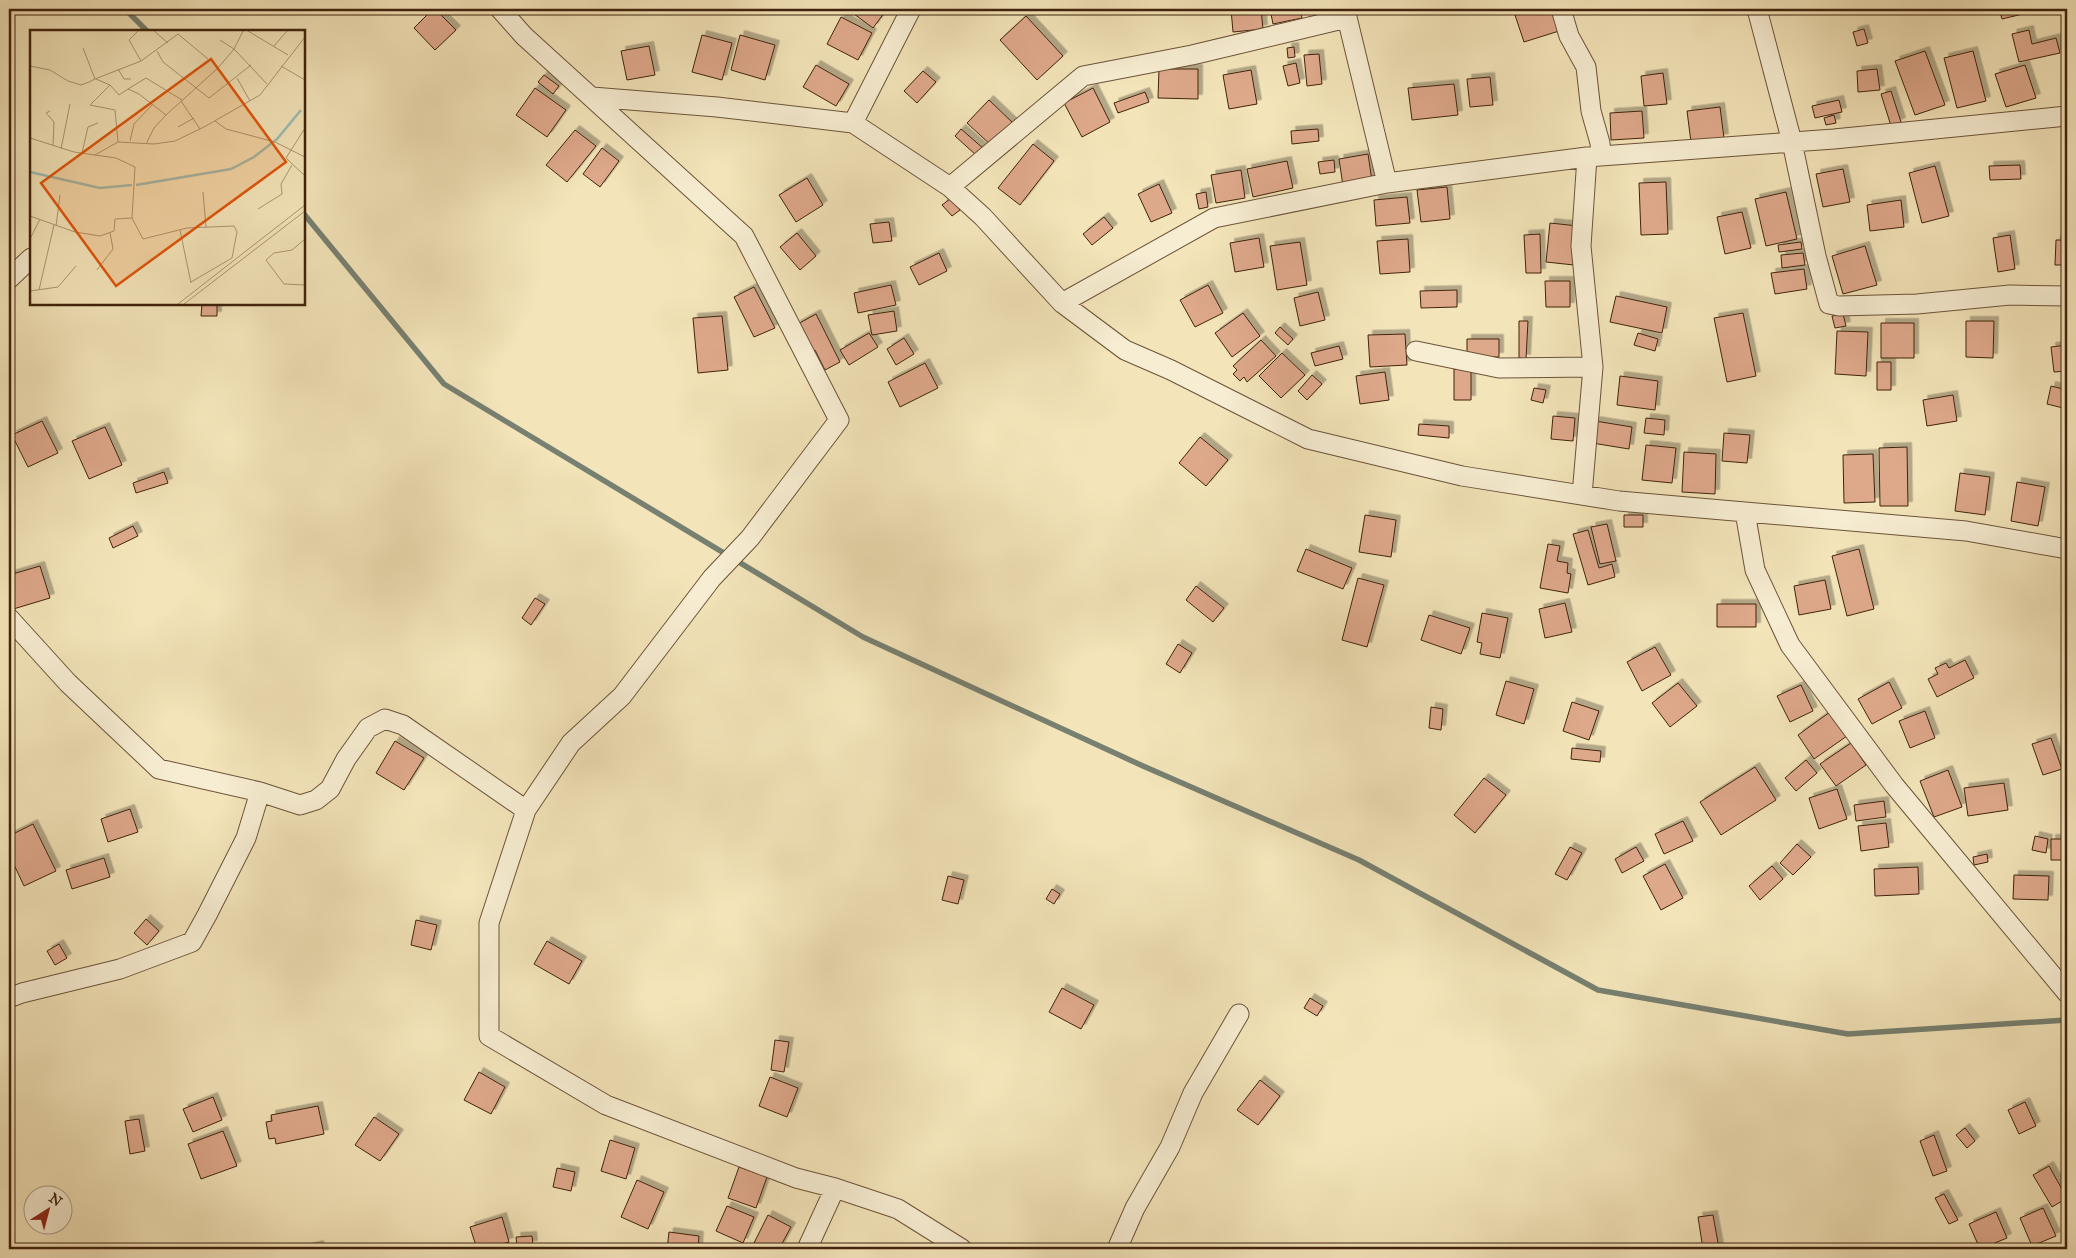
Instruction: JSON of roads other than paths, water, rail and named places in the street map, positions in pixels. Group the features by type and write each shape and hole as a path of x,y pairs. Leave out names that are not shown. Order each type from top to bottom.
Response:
{"street":[{"path":"500,9 524,36 744,236 840,420 750,538 712,578 622,696 571,743 526,810 489,923 489,1036 606,1105 796,1178 835,1188 898,1209 962,1249"},
{"path":"853,123 911,9"},
{"path":"1561,9 1569,36 1586,67 1591,111 1600,143 1594,156 1581,246 1594,368 1582,495"},
{"path":"1757,9 1792,142 1816,256 1829,304 1839,306 1908,304 2010,295 2067,296"},
{"path":"950,187 1083,76 1192,55 1346,14 1387,183"},
{"path":"592,97 717,107 853,123 950,187 983,217 1062,304 1125,350 1171,370 1308,439 1462,476 1619,501 1966,530 2067,549"},
{"path":"1062,304 1214,218 1387,183 1594,156 1792,142 2067,116"},
{"path":"9,279 30,259"},
{"path":"1416,351 1499,368 1594,368"},
{"path":"1745,512 1755,570 1790,645 1894,786 2067,993"},
{"path":"9,618 68,683 159,769 260,792 300,805 316,800 330,788 346,759 368,728 385,719 403,725 526,810"},
{"path":"9,998 22,993 120,969 192,942 246,838 260,792"},
{"path":"1116,1249 1135,1208 1170,1147 1193,1093 1239,1014"},
{"path":"807,1249 835,1188"}],"waterway":[{"path":"125,9 146,30"},
{"path":"305,215 444,384 863,637 1143,766 1359,860 1598,990 1848,1034 2067,1020"}]}
